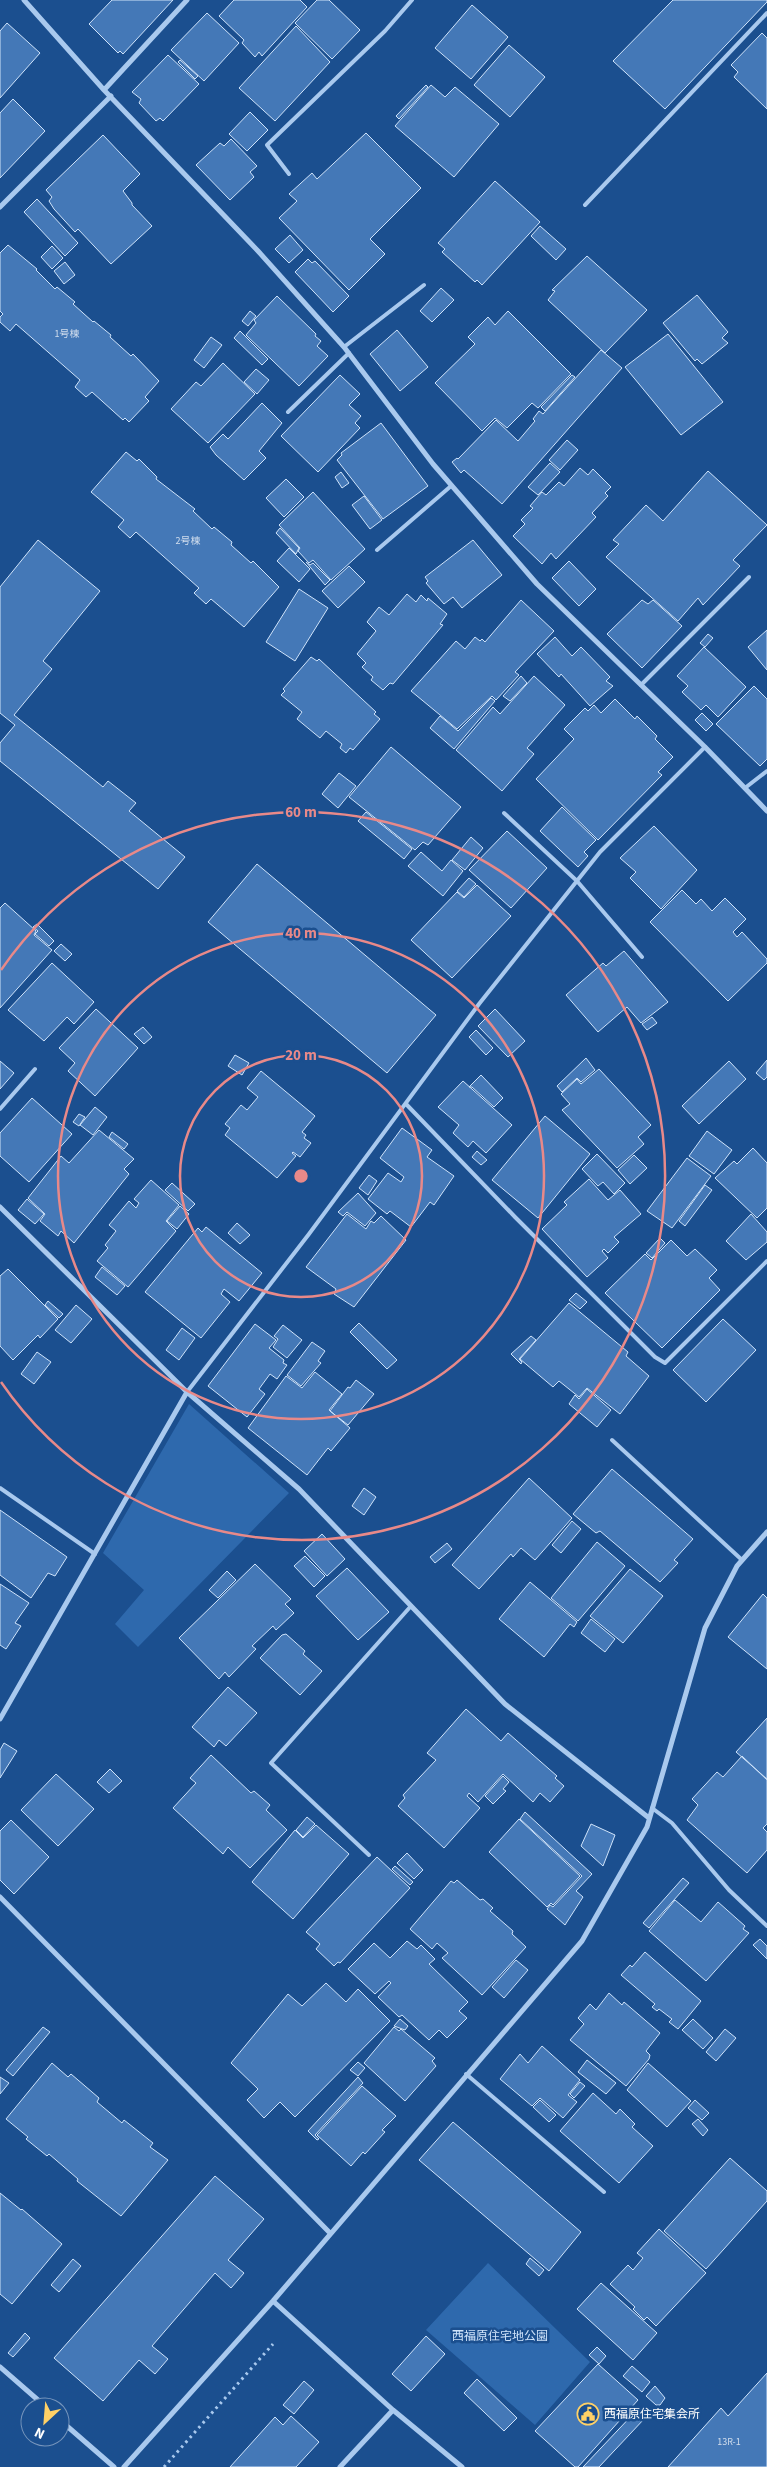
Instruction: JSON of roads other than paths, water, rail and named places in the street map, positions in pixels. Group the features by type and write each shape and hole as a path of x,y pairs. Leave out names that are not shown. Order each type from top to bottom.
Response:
{"street":[{"path":"24,0 104,90 258,251 344,347 451,486 537,584 705,747 767,811"},
{"path":"104,90 187,0"},
{"path":"0,207 111,96"},
{"path":"0,1207 187,1392 299,1489 505,1704 649,1818"},
{"path":"0,1719 187,1392"},
{"path":"124,2467 273,2301 582,1941 647,1827 705,1628 737,1566 767,1532"},
{"path":"0,1896 330,2233"},
{"path":"273,2301 393,2410 462,2467"},
{"path":"0,2367 34,2397"},
{"path":"340,2467 393,2410"},
{"path":"70,2429 114,2467"}],"lane":[{"path":"289,174 267,145 385,31 412,0"},
{"path":"585,205 767,13"},
{"path":"344,347 424,285"},
{"path":"288,412 349,353"},
{"path":"377,550 451,486"},
{"path":"641,685 749,577"},
{"path":"187,1392 309,1234 479,1004 600,852 705,747"},
{"path":"745,788 767,772"},
{"path":"504,813 577,881 642,957"},
{"path":"0,1108 35,1069"},
{"path":"406,1104 536,1238 655,1357 665,1363 767,1261"},
{"path":"612,1440 742,1560"},
{"path":"0,1488 95,1554"},
{"path":"369,1854 271,1763 412,1605"},
{"path":"652,1807 672,1823 729,1890 767,1926"},
{"path":"466,2074 604,2192"}],"place":[{"name":"西福原住宅集会所","path":"588,2414"}],"park label":[{"name":"西福原住宅地公園","path":"500,2336"}]}
